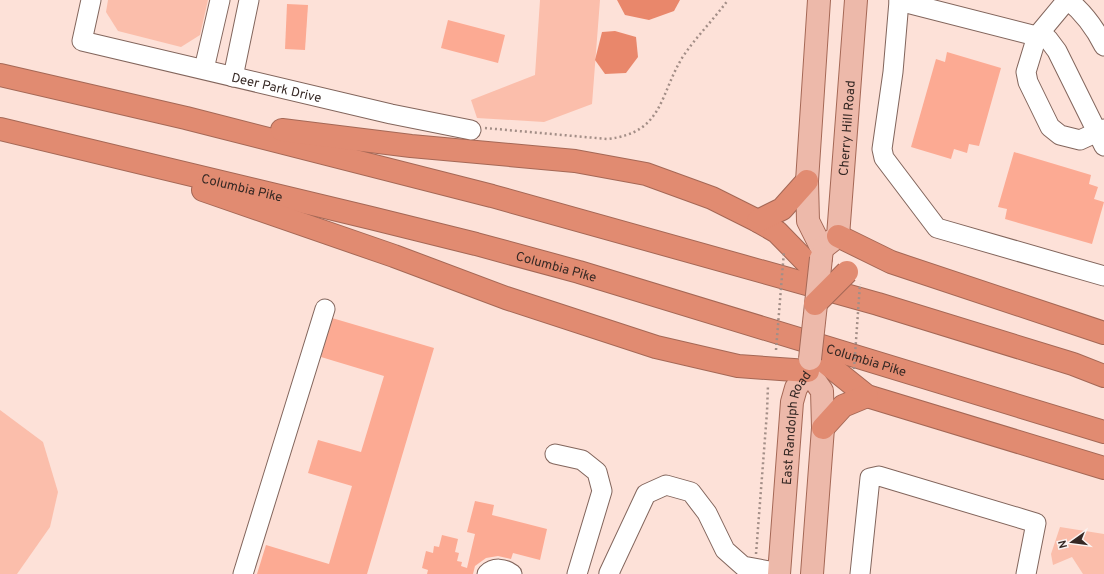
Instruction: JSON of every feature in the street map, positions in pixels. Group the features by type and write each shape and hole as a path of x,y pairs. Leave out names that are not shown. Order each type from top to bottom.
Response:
{"highway":[{"path":"0,75 186,118 492,196 878,304 1073,364 1104,376"},
{"path":"186,118 412,146 567,160 646,174 712,198 758,221 777,232 789,250 891,262 1104,333"},
{"name":"Columbia Pike","path":"0,129 468,242 579,272 1104,432"},
{"path":"75,146 394,256 506,298 656,347 738,366 774,359 813,360 867,396 1104,468"},
{"path":"758,221 782,209 807,181"},
{"path":"815,304 854,276 862,263 891,262"},
{"path":"823,428 842,406 867,396"}],"main road":[{"path":"819,0 807,181 808,221 825,255"},
{"name":"Cherry Hill Road","path":"813,360 815,304 825,255 856,0"},
{"name":"East Randolph Road","path":"812,574 823,428 822,391 813,360"},
{"name":"East Randolph Road","path":"780,573 792,402 796,388 813,360"}],"street":[{"name":"Deer Park Drive","path":"91,0 82,41 390,114 471,130"},
{"path":"204,69 220,0"},
{"path":"233,77 249,0"},
{"path":"1104,46 1076,6 1068,0 1037,36 1026,72 1028,82 1050,127 1060,135 1080,140 1102,136 1057,51 1048,39 1037,36 899,1 893,72 882,149 884,158 937,228 1104,276"},
{"path":"244,574 325,308"},
{"path":"555,454 582,460 597,472 602,491 577,574"},
{"path":"860,574 870,478 879,476 1036,523 1026,574"},
{"path":"610,574 609,573 646,494 666,485 690,492 707,513 725,550 743,566 780,573"},
{"path":"487,574 490,571 498,569 507,570 512,574"}],"path":[{"path":"471,130 490,128 607,139 616,138 636,131 651,120 661,106 684,56 728,0"},
{"path":"755,568 768,388 774,359 789,250"},
{"path":"854,276 854,369"}],"shaded area":[{"path":"108,0 208,0 200,35 181,47 118,31 106,12"},
{"path":"540,0 600,0 592,104 544,122 477,118 471,100 535,75"},
{"path":"617,0 680,0 674,11 649,20 625,15"},
{"path":"615,31 636,37 638,57 626,73 605,74 595,60 602,32"},
{"path":"0,410 43,442 58,492 50,527 17,574 0,574"},
{"path":"1060,527 1104,534 1104,574 1083,574 1072,557 1053,565 1051,554"}],"building":[{"path":"287,4 308,5 305,50 285,49"},
{"path":"448,20 505,35 498,63 441,48"},
{"path":"947,52 1001,68 979,146 969,144 967,153 954,149 951,159 911,147 936,59 945,62"},
{"path":"1014,152 1091,175 1089,184 1098,187 1094,199 1104,202 1092,244 1005,219 1007,209 998,207"},
{"path":"332,318 434,348 367,574 257,574 266,545 329,564 352,486 308,473 318,440 361,452 384,376 321,357"},
{"path":"475,501 494,505 492,515 547,529 540,560 513,553 511,559 498,556 486,558 475,566 473,574 427,574 428,570 422,568 426,551 433,553 434,546 439,547 442,535 458,539 455,552 459,553 457,561 462,562 461,566 467,568 475,534 467,532"}]}
